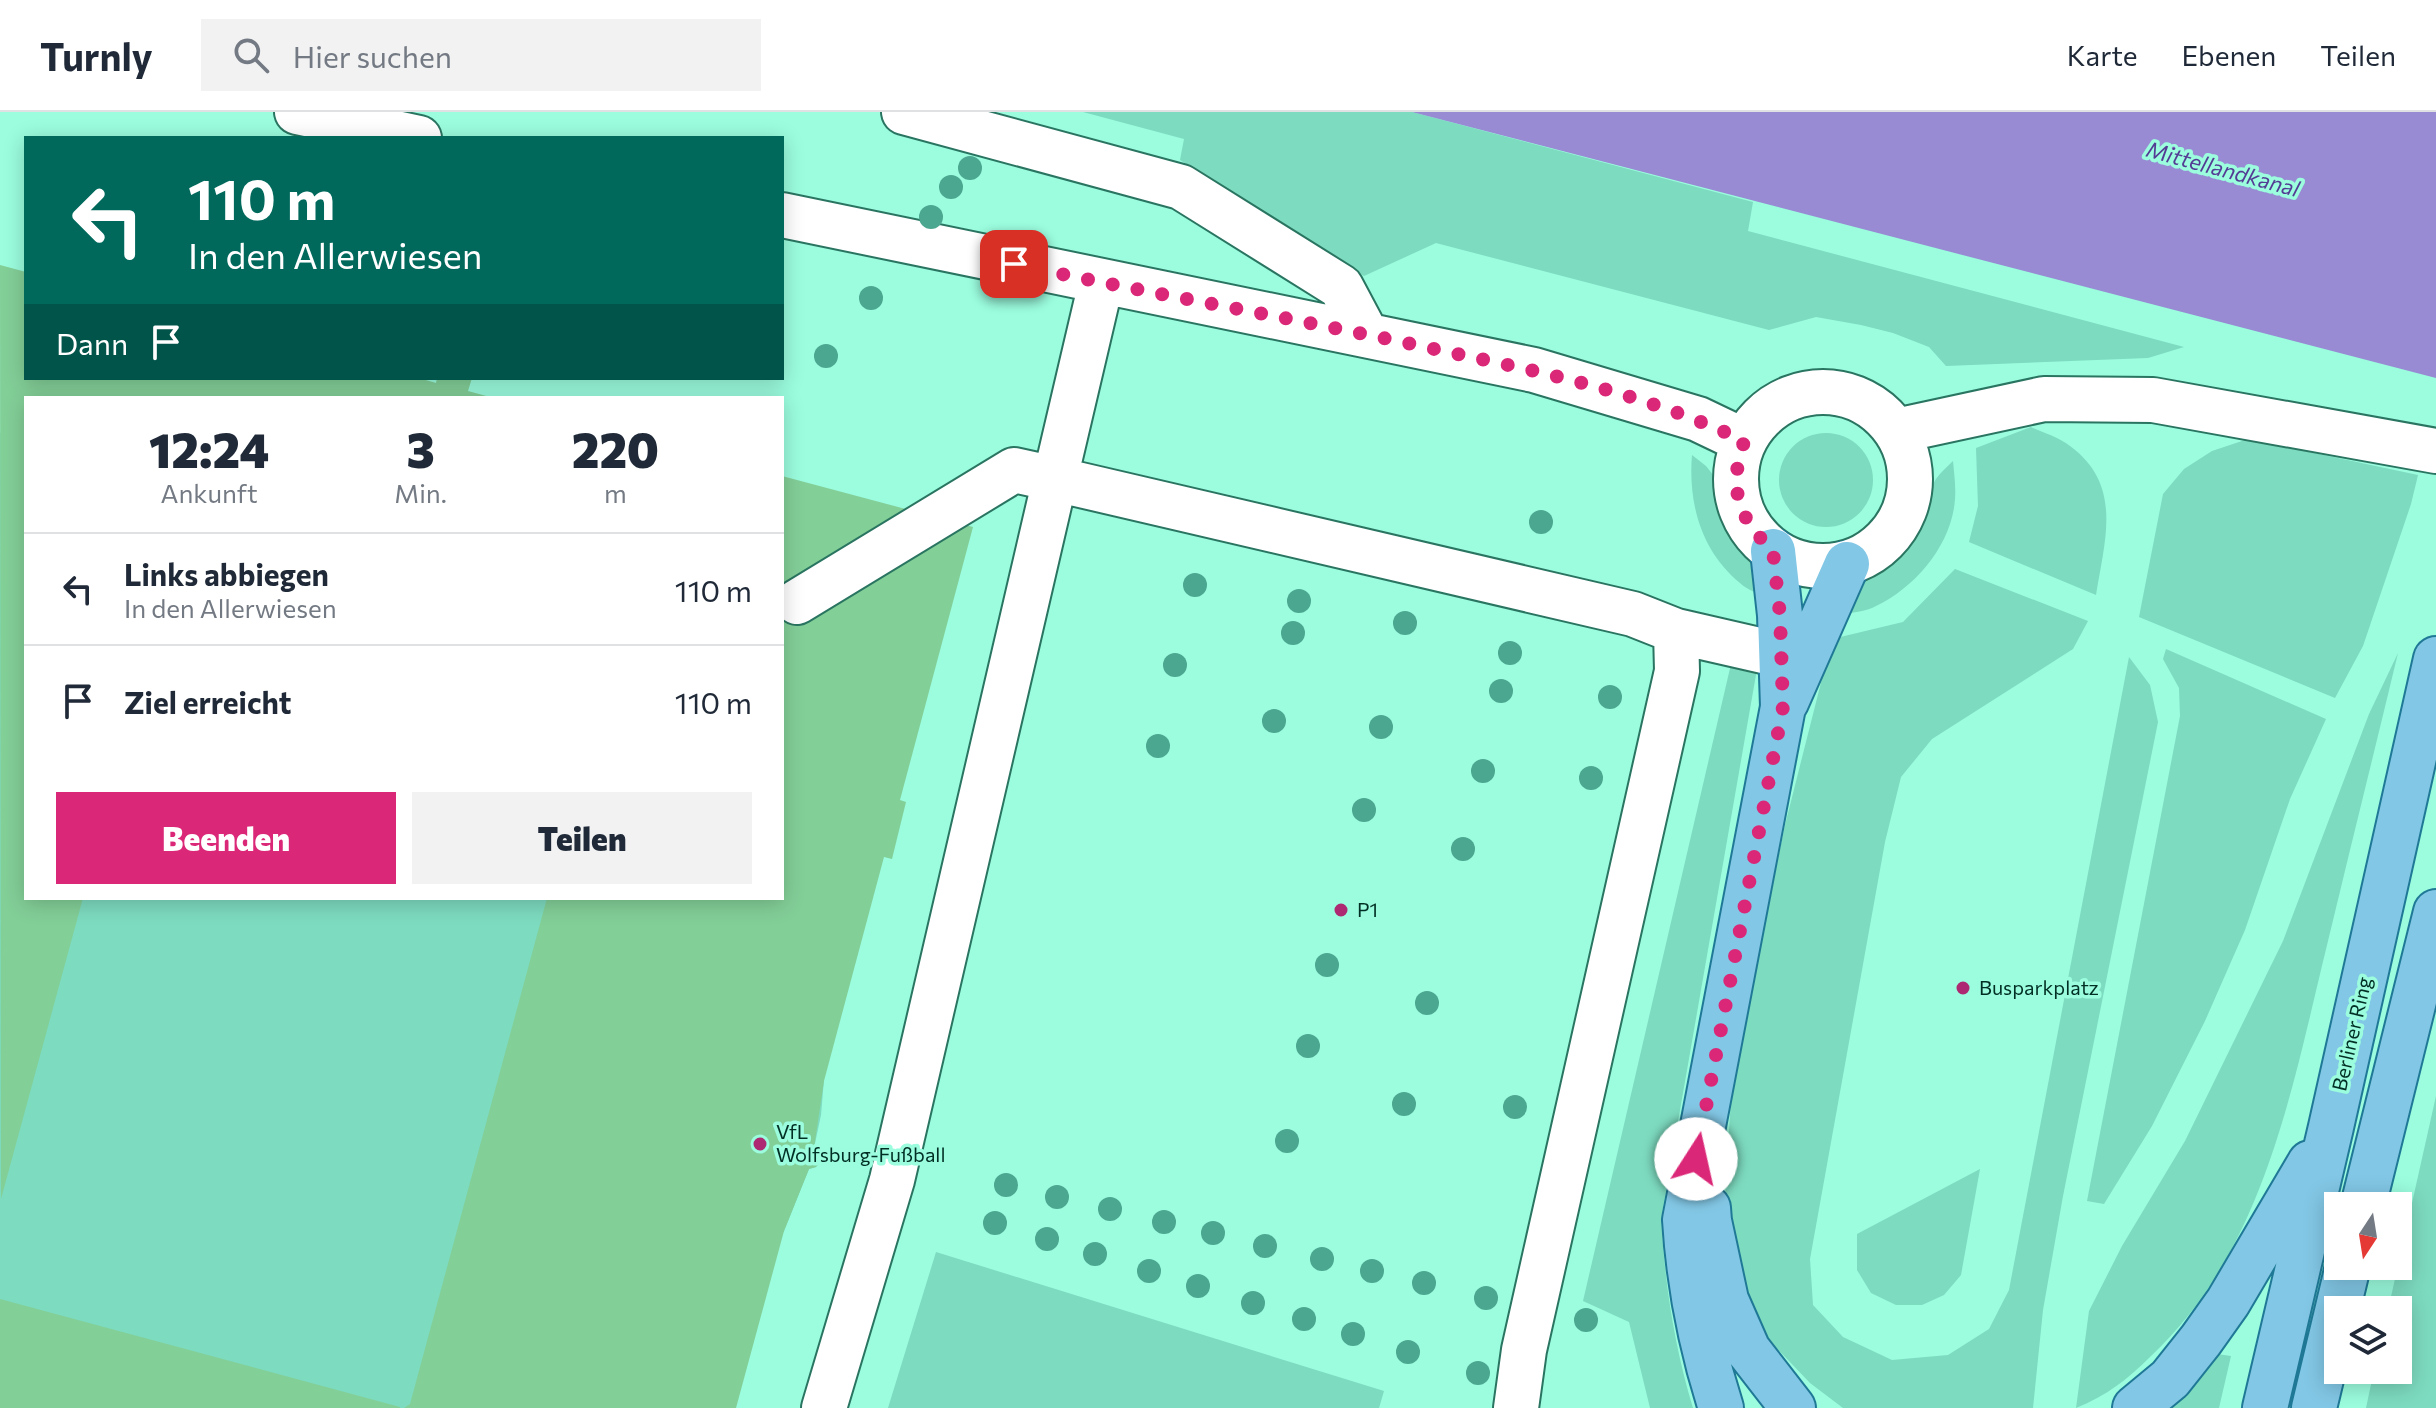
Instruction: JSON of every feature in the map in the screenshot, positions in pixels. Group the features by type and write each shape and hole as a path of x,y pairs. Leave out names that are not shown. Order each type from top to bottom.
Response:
{"main road":[{"path":"1721,1408 1705,1360 1688,1275 1685,1220 1783,707 1773,551"},
{"path":"1783,707 1847,564"},
{"name":"Berliner Ring","path":"2265,1408 2436,659"},
{"path":"2366,1192 2436,912"},
{"path":"1708,1098 1709,1221 1726,1300 1748,1350 1793,1408"},
{"path":"2135,1408 2170,1379 2228,1302 2331,1127"},
{"path":"2314,1408 2324,1365"},
{"path":"2333,1408 2334,1384"}],"street":[{"path":"297,112 410,136"},
{"path":"904,112 1181,187 1341,287 1366,334"},
{"path":"784,215 1534,370 1698,419 1744,441"},
{"path":"824,1408 892,1180 1101,283"},
{"path":"1812,393 1845,394 1873,407 1896,431 1907,454 1910,495 1905,513 1879,547 1847,564 1814,566 1793,561 1773,551 1751,528 1740,504 1736,483 1744,441 1756,421 1774,407 1812,393"},
{"path":"1896,431 2044,399 2153,400 2436,451"},
{"path":"797,602 1014,470 1633,614 1676,631 1781,655"},
{"path":"1516,1408 1524,1350 1677,671 1676,631"}],"shaded area":[{"path":"1083,112 1412,112 1753,202 1748,231 2184,347 2148,358 1946,366 1929,347 1861,325 1816,317 1769,330 1436,243 1364,276 1180,160 1184,139"},
{"path":"8,426 24,900 783,900 825,1067 821,1115 814,1148 820,1153 821,1161 809,1169 784,1231 665,1408 0,1408 0,433"},
{"path":"2031,427 2070,446 2087,461 2098,478 2104,496 2106,534 2096,595 1969,542 1978,506 1976,448"},
{"path":"1817,433 1835,433 1860,446 1870,462 1873,480 1870,498 1860,514 1835,527 1817,527 1792,514 1779,489 1779,471 1792,446"},
{"path":"2248,439 2418,475 2363,646 2335,698 2139,617 2163,494 2184,469 2212,451"},
{"path":"1692,455 1706,466 1722,486 1734,529 1755,560 1767,598 1740,583 1715,556 1707,541 1692,491"},
{"path":"1953,461 1955,494 1952,516 1939,548 1929,562 1918,576 1891,598 1868,610 1840,615 1855,592 1911,537 1932,486"},
{"path":"1955,569 2088,621 2073,649 1932,739 1901,777 1885,842 1810,1259 1813,1305 1843,1337 1892,1360 1948,1355 1989,1329 2009,1290 2129,657 2150,685 2158,722 2063,1196 2043,1310 2033,1408 1843,1408 1810,1383 1768,1339 1733,1276 1724,1211 1732,1082 1785,825 1832,639 1903,622"},
{"path":"2166,649 2326,719 2290,799 2245,930 2205,1021 2152,1126 2104,1204 2087,1201 2180,716 2179,688 2163,659"},
{"path":"2398,653 2301,1053 2269,1164 2247,1217 2221,1267 2189,1314 2125,1380 2076,1408 2089,1311 2122,1246 2185,1141 2283,941 2369,714"},
{"path":"1731,664 1757,669 1661,1219 1671,1314 1693,1408 1650,1408 1629,1322 1583,1301"},
{"path":"2436,1096 2436,1408 2366,1408 2371,1384 2412,1384 2412,1296 2391,1296 2395,1280 2412,1280 2412,1203"},
{"path":"1980,1169 1961,1275 1944,1295 1922,1305 1896,1305 1871,1293 1857,1270 1857,1234"},
{"path":"936,1252 1384,1391 1379,1408 888,1408"},
{"path":"2217,1354 2231,1356 2219,1408 2172,1408"}],"water":[{"name":"Mittellandkanal","path":"1412,112 2436,112 2436,378"}],"building":[{"path":"0,265 24,271 24,380 426,380 436,383 437,380 471,380 468,391 486,396 24,396 24,900 82,900 1,1199"},
{"path":"784,477 973,527 900,800 906,802 892,859 884,857 824,1081 814,1148 820,1153 821,1161 809,1169 784,1231 736,1408 404,1408 410,1404 546,900 784,900"},
{"path":"0,1299 400,1407 400,1408 0,1408"}],"place":[{"name":"P1","path":"1341,910"},
{"name":"Busparkplatz","path":"1963,988"},
{"name":"VfL Wolfsburg-Fußball","path":"760,1144"}],"route":[{"path":"1014,264 1534,370 1666,408 1744,441 1737,470 1737,492 1751,528 1773,551 1780,615 1783,707 1696,1159"}]}
